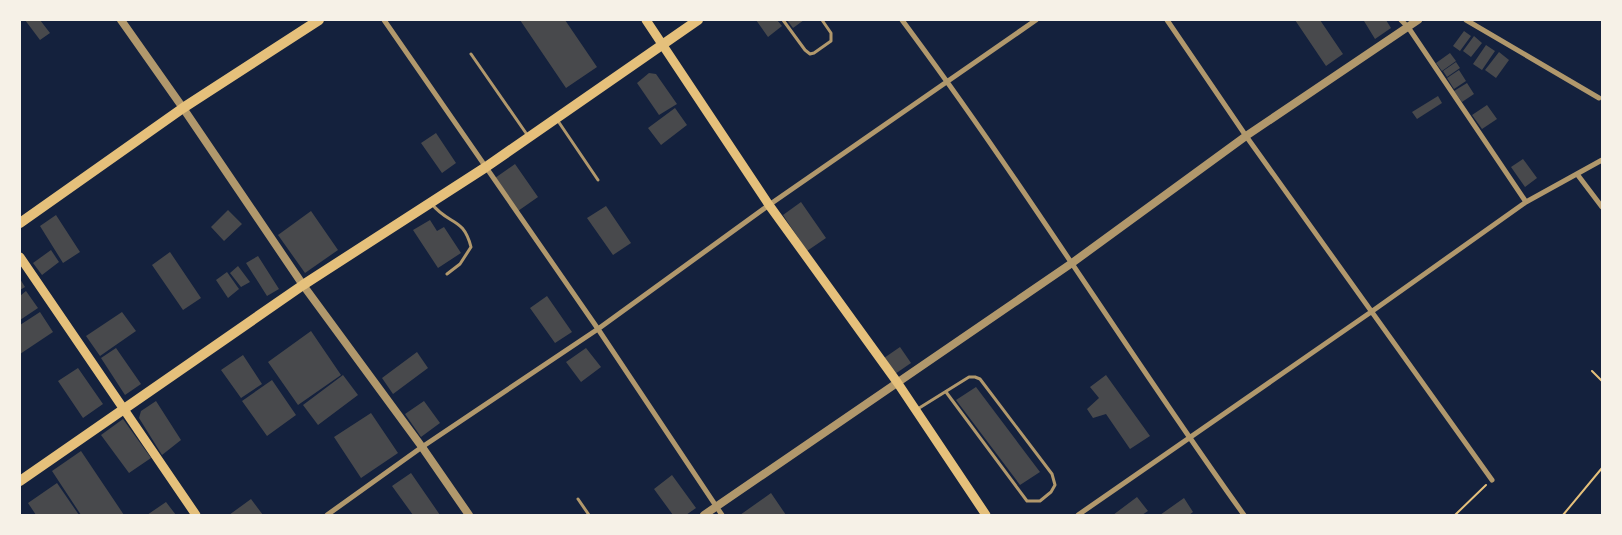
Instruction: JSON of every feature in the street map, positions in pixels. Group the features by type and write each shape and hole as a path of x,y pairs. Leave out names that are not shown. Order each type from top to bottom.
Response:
{"main road":[{"path":"20,223 183,108 319,20"},
{"path":"646,20 769,205 897,382 986,515"},
{"path":"20,481 303,285 486,167 698,20"},
{"path":"20,257 196,515"}],"street":[{"path":"120,20 183,108 303,285 422,447 469,515"},
{"path":"384,20 598,329 722,515"},
{"path":"902,20 948,82 1189,438 1244,515"},
{"path":"327,515 422,447 598,329 769,205 1036,20"},
{"path":"1167,20 1370,312 1492,480"},
{"path":"1401,20 1526,202"},
{"path":"704,515 1072,263 1246,136 1418,20"},
{"path":"1466,20 1599,98"},
{"path":"1078,515 1526,202 1602,160"},
{"path":"1577,174 1602,207"}],"lane":[{"path":"783,20 810,54 831,41 831,33 822,20"},
{"path":"471,54 529,138"},
{"path":"556,118 598,180"},
{"path":"430,203 444,217 459,224 468,234 471,248 460,264 447,274"},
{"path":"915,410 969,377 975,376 980,379 1052,474 1055,485 1051,492 1040,501 1027,500 946,392"},
{"path":"578,499 589,515"}],"path":[{"path":"1592,371 1602,381"},
{"path":"1563,515 1602,468"},
{"path":"1455,515 1492,480"}],"building":[{"path":"25,20 40,20 50,33 40,40"},
{"path":"520,20 565,20 597,67 566,88"},
{"path":"756,20 777,20 782,26 768,37"},
{"path":"787,20 804,20 793,28"},
{"path":"1295,20 1320,20 1343,54 1326,66"},
{"path":"1386,20 1391,28 1375,39 1364,21"},
{"path":"1464,31 1471,36 1460,51 1453,46"},
{"path":"1474,36 1482,43 1471,57 1463,51"},
{"path":"1486,45 1495,51 1482,70 1473,64"},
{"path":"1499,52 1509,60 1496,78 1485,70"},
{"path":"1450,53 1456,61 1442,71 1436,63"},
{"path":"1456,62 1460,68 1447,77 1443,71"},
{"path":"1459,70 1466,81 1454,89 1447,78"},
{"path":"649,73 656,74 677,104 659,115 637,83"},
{"path":"1467,83 1474,94 1462,102 1454,91"},
{"path":"1438,96 1442,103 1417,119 1412,112"},
{"path":"1487,105 1497,119 1482,129 1472,115"},
{"path":"675,108 687,125 661,145 648,128"},
{"path":"436,133 456,163 442,173 421,143"},
{"path":"1523,159 1537,178 1525,187 1511,167"},
{"path":"515,164 538,197 518,211 495,178"},
{"path":"801,202 826,238 807,251 783,215"},
{"path":"606,206 631,243 613,255 587,218"},
{"path":"228,210 242,224 224,241 211,227"},
{"path":"311,211 338,250 305,273 278,235"},
{"path":"56,215 80,252 63,263 40,226"},
{"path":"430,220 437,231 444,227 461,253 438,268 413,230"},
{"path":"51,250 59,262 42,275 33,263"},
{"path":"170,252 201,298 183,310 152,265"},
{"path":"258,256 279,289 267,296 246,263"},
{"path":"238,266 250,282 241,287 230,273"},
{"path":"227,272 239,289 228,298 216,280"},
{"path":"20,279 25,287 20,290"},
{"path":"26,291 38,308 20,320 20,296"},
{"path":"547,296 572,332 555,343 530,308"},
{"path":"40,312 53,332 20,354 20,325"},
{"path":"122,312 136,331 100,356 86,336"},
{"path":"311,331 341,375 298,405 268,362"},
{"path":"900,347 911,363 895,374 884,358"},
{"path":"116,348 141,384 125,395 101,358"},
{"path":"586,348 601,367 581,382 566,362"},
{"path":"417,352 428,368 393,394 382,378"},
{"path":"243,355 262,384 241,398 221,370"},
{"path":"78,368 103,404 83,418 58,381"},
{"path":"343,375 358,395 318,425 303,405"},
{"path":"1106,375 1150,436 1130,449 1106,414 1093,418 1087,409 1099,398 1090,387"},
{"path":"272,380 296,415 267,436 242,401"},
{"path":"976,387 1040,472 1020,485 956,400"},
{"path":"156,401 181,440 162,455 139,418 141,411"},
{"path":"424,401 440,423 421,437 405,414"},
{"path":"371,413 398,453 361,478 334,437"},
{"path":"123,419 151,458 129,473 101,435"},
{"path":"81,451 124,515 81,515 52,471"},
{"path":"411,473 440,515 413,515 392,486"},
{"path":"672,475 696,508 686,515 673,515 654,489"},
{"path":"57,483 79,515 36,515 28,503"},
{"path":"771,493 786,515 740,515"},
{"path":"1137,497 1148,511 1142,515 1113,515"},
{"path":"1184,498 1193,512 1189,515 1160,515"},
{"path":"251,499 263,515 229,515"},
{"path":"166,502 176,515 147,515"}]}
